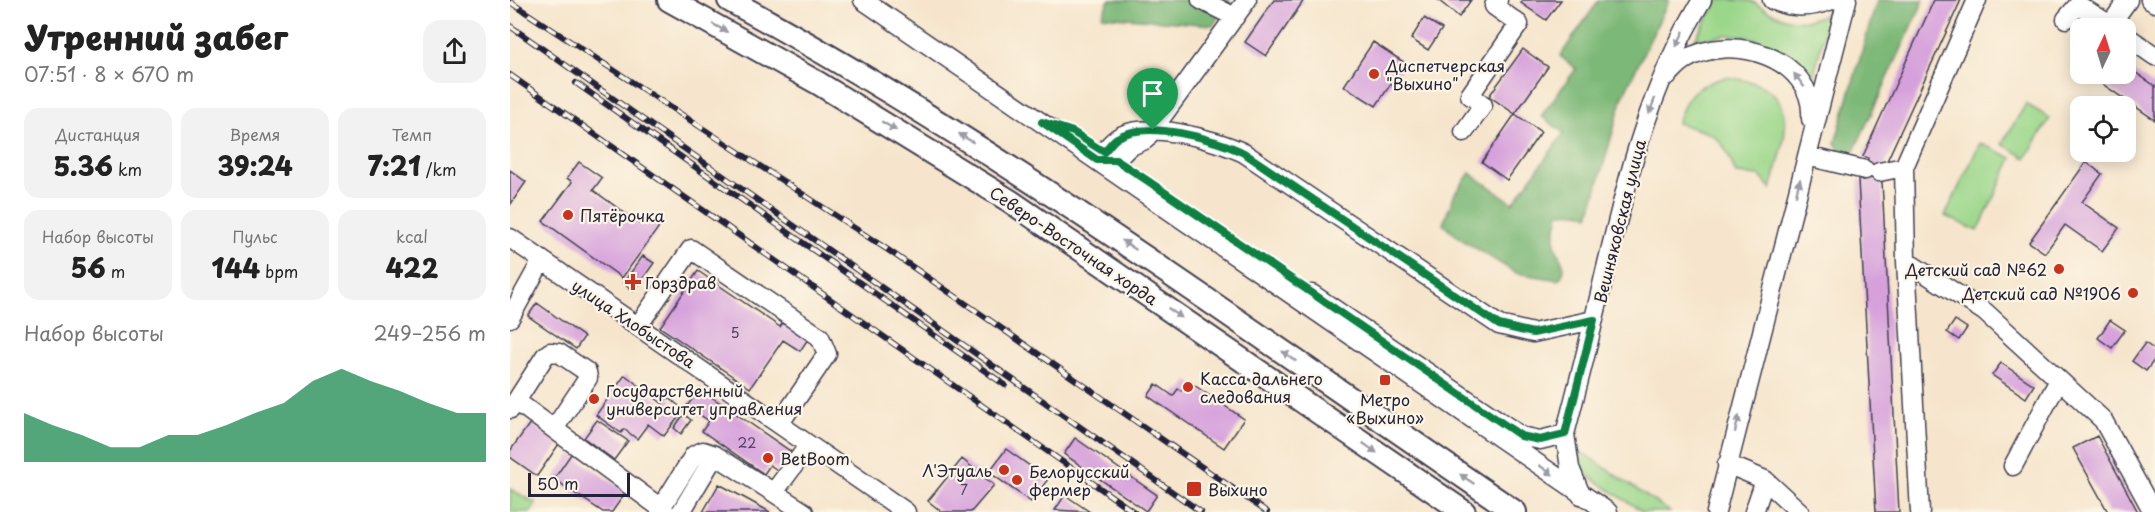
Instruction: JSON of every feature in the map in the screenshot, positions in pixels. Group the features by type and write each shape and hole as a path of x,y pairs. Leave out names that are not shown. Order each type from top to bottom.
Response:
{"main road":[{"name":"Северо-Восточная хорда","path":"669,0 818,83 1010,201 1464,512"},
{"name":"Северо-Восточная хорда","path":"729,0 878,84 1047,189 1515,512"}],"street":[{"path":"863,0 1042,122 1106,157 1521,436 1540,440 1565,434"},
{"path":"1201,0 1235,17"},
{"path":"1106,157 1145,140 1247,0"},
{"path":"1464,132 1483,105 1470,95 1519,24 1494,6 1498,0"},
{"name":"Вешняковская улица","path":"1582,495 1570,468 1565,434 1624,190 1662,80 1680,39 1702,0"},
{"path":"1772,0 1795,7 1817,6 1832,0"},
{"name":"Вешняковская улица","path":"1714,508 1847,0"},
{"path":"1920,512 1906,261 1904,167 1977,0"},
{"path":"2117,18 2128,0"},
{"path":"2150,0 2155,3"},
{"path":"2066,19 2078,5 2098,18"},
{"path":"2136,43 2155,56"},
{"name":"Вешняковская улица","path":"1662,80 1685,60 1721,49 1745,49 1765,54 1783,64 1799,78 1809,95 1812,113 1807,156"},
{"path":"1153,130 1206,139 1244,153 1499,325 1533,333 1594,320"},
{"path":"1807,156 1872,171 1904,167"},
{"path":"1106,157 1608,512"},
{"name":"улица Хлобыстова","path":"510,238 628,325 780,423 906,512"},
{"path":"628,325 691,249 820,337 827,354 780,423"},
{"path":"510,318 542,260"},
{"path":"1906,261 1985,312 2103,420 2153,512"},
{"path":"554,429 586,384 587,372 559,353 550,352 513,405 554,429 664,510 694,455 703,451 715,455 804,512"},
{"path":"2013,466 2059,380"},
{"path":"774,492 809,445"},
{"path":"681,512 715,455"},
{"path":"1727,464 1765,480 1800,512"},
{"path":"1754,512 1765,480"}],"green space":[{"path":"1109,0 1230,0 1213,25 1102,16"},
{"path":"1599,0 1669,0 1623,96 1589,216 1580,212 1559,213 1555,240 1564,270 1559,280 1516,273 1459,238 1443,224 1455,193 1470,173 1513,203 1564,133 1541,116 1576,69 1560,56"},
{"path":"1718,0 1751,1 1780,16 1799,20 1809,20 1830,11 1813,78 1785,54 1752,38 1727,35 1695,39"},
{"path":"1877,0 1924,0 1854,151 1842,153 1835,143"},
{"path":"1726,77 1752,82 1769,90 1780,101 1785,130 1771,189 1760,176 1736,174 1726,151 1716,138 1701,130 1677,123 1685,104 1694,92 1706,84"},
{"path":"2026,104 2050,118 2026,158 2002,144"},
{"path":"1980,143 2012,158 1978,231 1945,216"},
{"path":"1582,452 1670,512 1643,512 1587,475 1580,462"},
{"path":"510,489 536,503 531,512 510,512"}],"building":[{"path":"1274,0 1304,0 1266,56 1245,42"},
{"path":"1438,0 1471,0 1459,17"},
{"path":"1523,0 1561,0 1546,20 1521,3"},
{"path":"1934,0 1961,0 1885,165 1879,172 1878,181 1882,181 1899,512 1876,512 1858,180 1864,180 1868,158 1863,156"},
{"path":"1424,18 1442,29 1428,50 1411,39"},
{"name":"Диспетчерская \"Выхино\"","path":"1373,42 1405,63 1376,106 1344,86"},
{"path":"1523,49 1548,67 1515,114 1489,96"},
{"path":"2136,73 2155,86 2155,120 2136,107 2136,96 2120,96 2103,84 2136,84"},
{"path":"1515,114 1541,132 1507,180 1482,162"},
{"path":"579,162 602,178 593,190 640,224 645,217 659,227 622,278 543,221 572,182 567,178"},
{"path":"2086,162 2102,174 2082,202 2119,228 2102,251 2065,225 2045,253 2029,242"},
{"path":"510,170 526,182 510,205"},
{"path":"643,256 654,263 634,291 623,283"},
{"path":"698,271 780,327 785,319 810,336 800,351 783,340 750,388 660,327"},
{"path":"537,303 584,337 576,349 528,316"},
{"path":"1955,320 1967,328 1959,340 1947,332"},
{"path":"2110,320 2125,330 2112,348 2098,338"},
{"path":"2145,343 2155,350 2155,359 2146,371 2132,361"},
{"path":"2001,363 2034,385 2026,398 1992,375"},
{"path":"625,375 663,404 668,397 684,410 664,436 648,424 637,439 624,429 621,433 596,415"},
{"path":"1188,381 1244,419 1224,448 1148,396 1156,384 1173,396 1178,389 1181,391"},
{"path":"700,389 793,453 780,472 770,465 764,474 702,431 709,421 687,406"},
{"path":"684,414 691,420 681,434 674,428"},
{"path":"597,420 628,441 614,460 584,438"},
{"path":"530,423 559,444 537,476 510,457 510,451"},
{"path":"2097,436 2138,512 2108,512 2073,448"},
{"path":"1075,438 1157,495 1146,511 1064,454"},
{"path":"1006,449 1048,479 1031,502 989,472"},
{"path":"571,454 626,492 612,512 603,512 554,479"},
{"path":"962,459 994,485 971,512 942,512 928,501"},
{"path":"719,484 770,512 703,512"},
{"path":"1065,495 1090,512 1055,510"}],"railway":[{"path":"510,2 888,250 1267,512"},
{"path":"510,26 1201,512"},
{"path":"510,75 1134,512"},
{"path":"576,83 1005,385"}],"place":[{"name":"Диспетчерская \"Выхино\"","path":"1374,74"},
{"name":"Пятёрочка","path":"568,215"},
{"name":"Детский сад №62","path":"2059,269"},
{"name":"Горздрав","path":"633,282"},
{"name":"Детский сад №1906","path":"2133,293"},
{"name":"Метро «Выхино»","path":"1385,380"},
{"name":"Kасса дальнего следования","path":"1188,387"},
{"name":"Государственный университет управления","path":"594,399"},
{"name":"BetBoom","path":"768,458"},
{"name":"Л'Этуаль","path":"1004,470"},
{"name":"Белорусский фермер","path":"1017,480"},
{"name":"Выхино","path":"1194,489"}],"route":[{"path":"1042,122 1073,132 1104,152 1117,138 1153,130 1206,139 1225,144 1244,153 1499,325 1516,331 1533,333 1594,320 1565,434 1540,440 1530,440 1521,436 1116,160 1111,162 1097,160 1042,122"}]}
